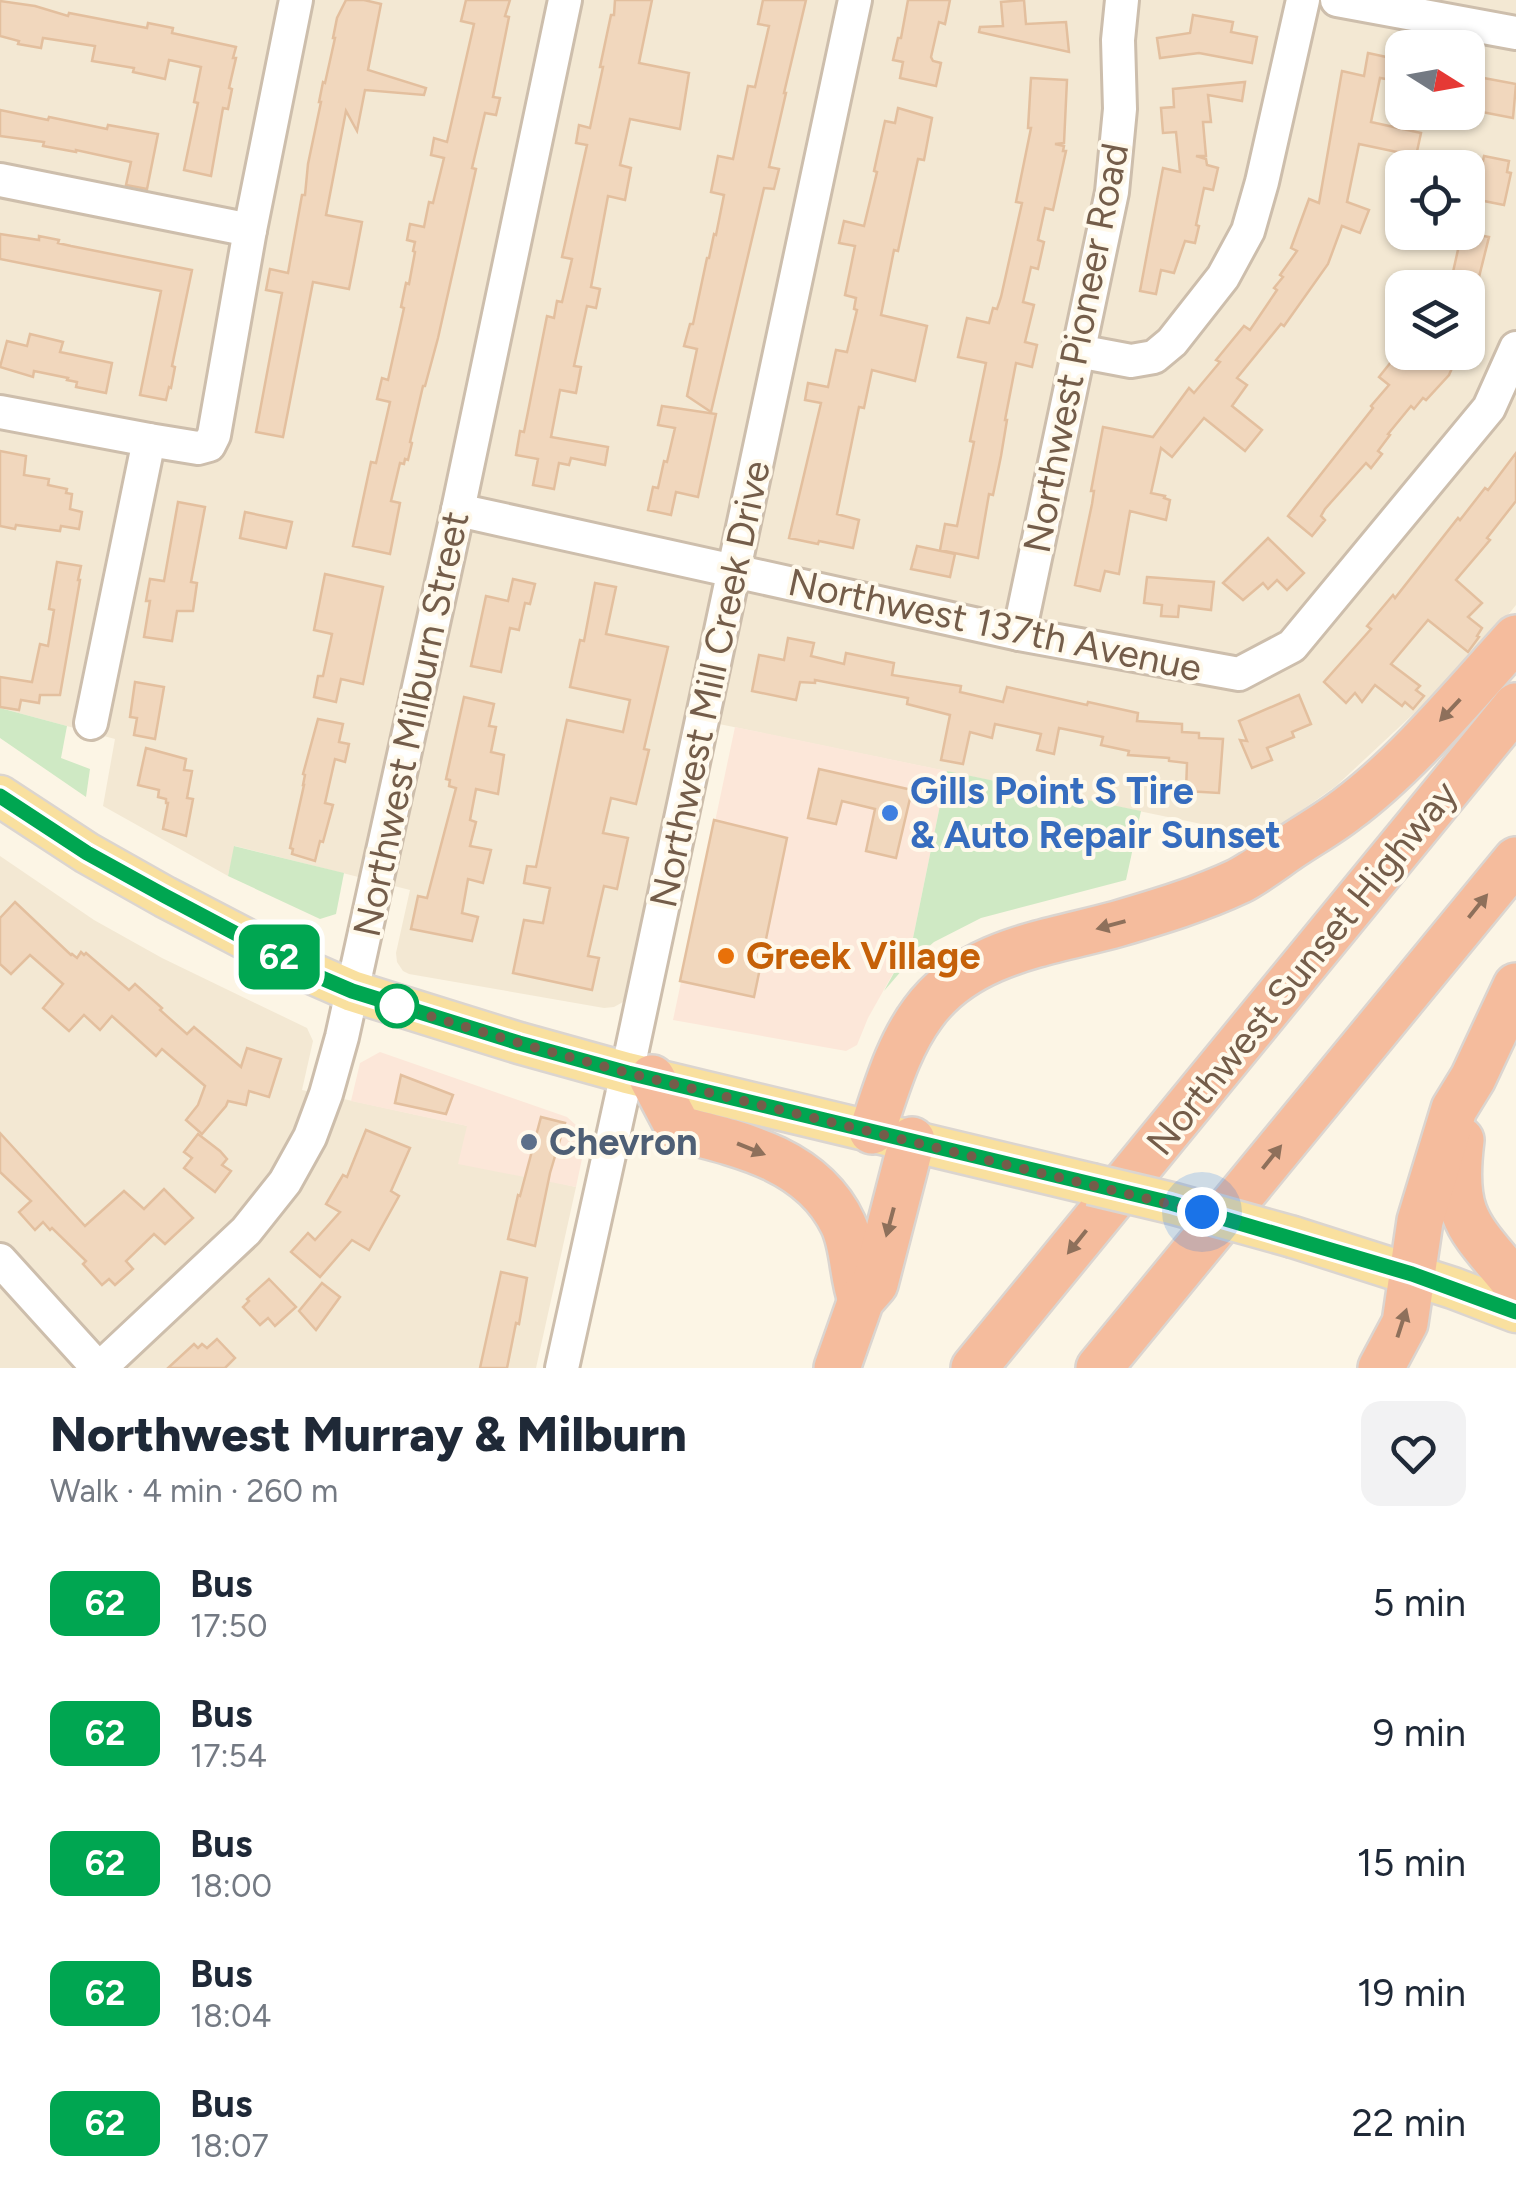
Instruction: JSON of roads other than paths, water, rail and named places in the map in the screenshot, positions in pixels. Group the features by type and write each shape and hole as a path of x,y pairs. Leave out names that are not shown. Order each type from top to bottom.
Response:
{"highway":[{"path":"837,1368 861,1300 875,1284 892,1135 889,1081 905,1042 938,994 965,972 1018,950 1122,922 1241,880 1348,809 1406,757 1516,638"},
{"name":"Northwest Sunset Highway","path":"974,1368 1516,706"},
{"path":"1099,1368 1516,860"},
{"path":"1381,1368 1405,1323 1420,1221 1454,1109 1473,1078 1516,986"},
{"path":"640,1076 679,1128 745,1145 785,1163 812,1184 844,1225 861,1300"},
{"path":"1473,1078 1461,1143 1460,1202 1476,1238 1516,1284"}],"main road":[{"path":"0,796 149,888 352,991 640,1076 1171,1203 1412,1274 1516,1312"}],"street":[{"name":"Northwest Milburn Street","path":"99,1368 246,1231 285,1182 310,1137 326,1094 458,510 565,0"},
{"name":"Northwest Mill Creek Drive","path":"562,1368 640,1076 733,571 856,0"},
{"name":"Northwest Pioneer Road","path":"1019,634 1112,192 1120,109 1118,40 1122,0"},
{"path":"1078,351 1131,361 1154,357 1172,342 1223,277 1248,231 1303,0"},
{"path":"1337,0 1516,33"},
{"path":"0,412 198,448 209,445 214,435 292,1"},
{"path":"0,180 250,230"},
{"name":"Northwest 137th Avenue","path":"458,510 1019,634 1239,674 1292,646 1489,408 1516,348"},
{"path":"91,723 149,440"},
{"path":"0,1260 99,1368"}],"place":[{"name":"Gills Point S Tire & Auto Repair Sunset","path":"890,813"},
{"name":"Greek Village","path":"726,956"},
{"name":"Chevron","path":"529,1142"}]}
